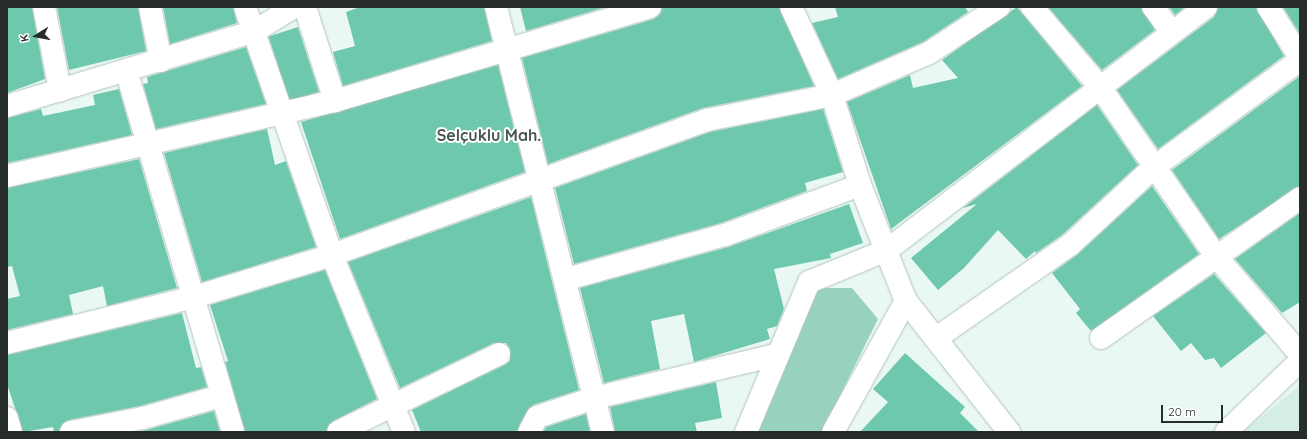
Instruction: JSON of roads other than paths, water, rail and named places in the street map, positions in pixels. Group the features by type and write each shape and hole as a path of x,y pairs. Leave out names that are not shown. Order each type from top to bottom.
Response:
{"street":[{"path":"44,7 60,90"},
{"path":"150,7 161,61"},
{"path":"245,7 255,31 280,115 332,255 395,404 404,432"},
{"path":"7,106 161,61 255,31 294,7"},
{"path":"305,7 335,101"},
{"path":"496,7 567,278 603,432"},
{"path":"7,176 150,145 335,101 507,52 650,7"},
{"path":"791,7 832,95 860,185 906,301 938,337 1005,428"},
{"path":"7,343 194,297 332,255 540,178 707,120 832,95 929,53 999,7"},
{"path":"1032,7 1100,87 1153,168 1215,255 1300,354"},
{"path":"1153,7 1172,32"},
{"path":"746,432 776,355 810,282 887,250 1206,7"},
{"path":"1268,7 1300,57"},
{"path":"938,337 1070,245 1153,168 1300,60"},
{"path":"126,70 150,145 233,432"},
{"path":"567,278 725,235 860,185"},
{"path":"1102,338 1215,255 1300,198"},
{"path":"833,432 906,301"},
{"path":"338,432 500,354"},
{"path":"528,432 537,417 594,398 776,355"},
{"path":"1226,432 1300,361"},
{"path":"71,432 143,418 222,396"},
{"path":"7,418 11,432"}],"district":[{"name":"Selçuklu Mah.","path":"489,135"}]}
